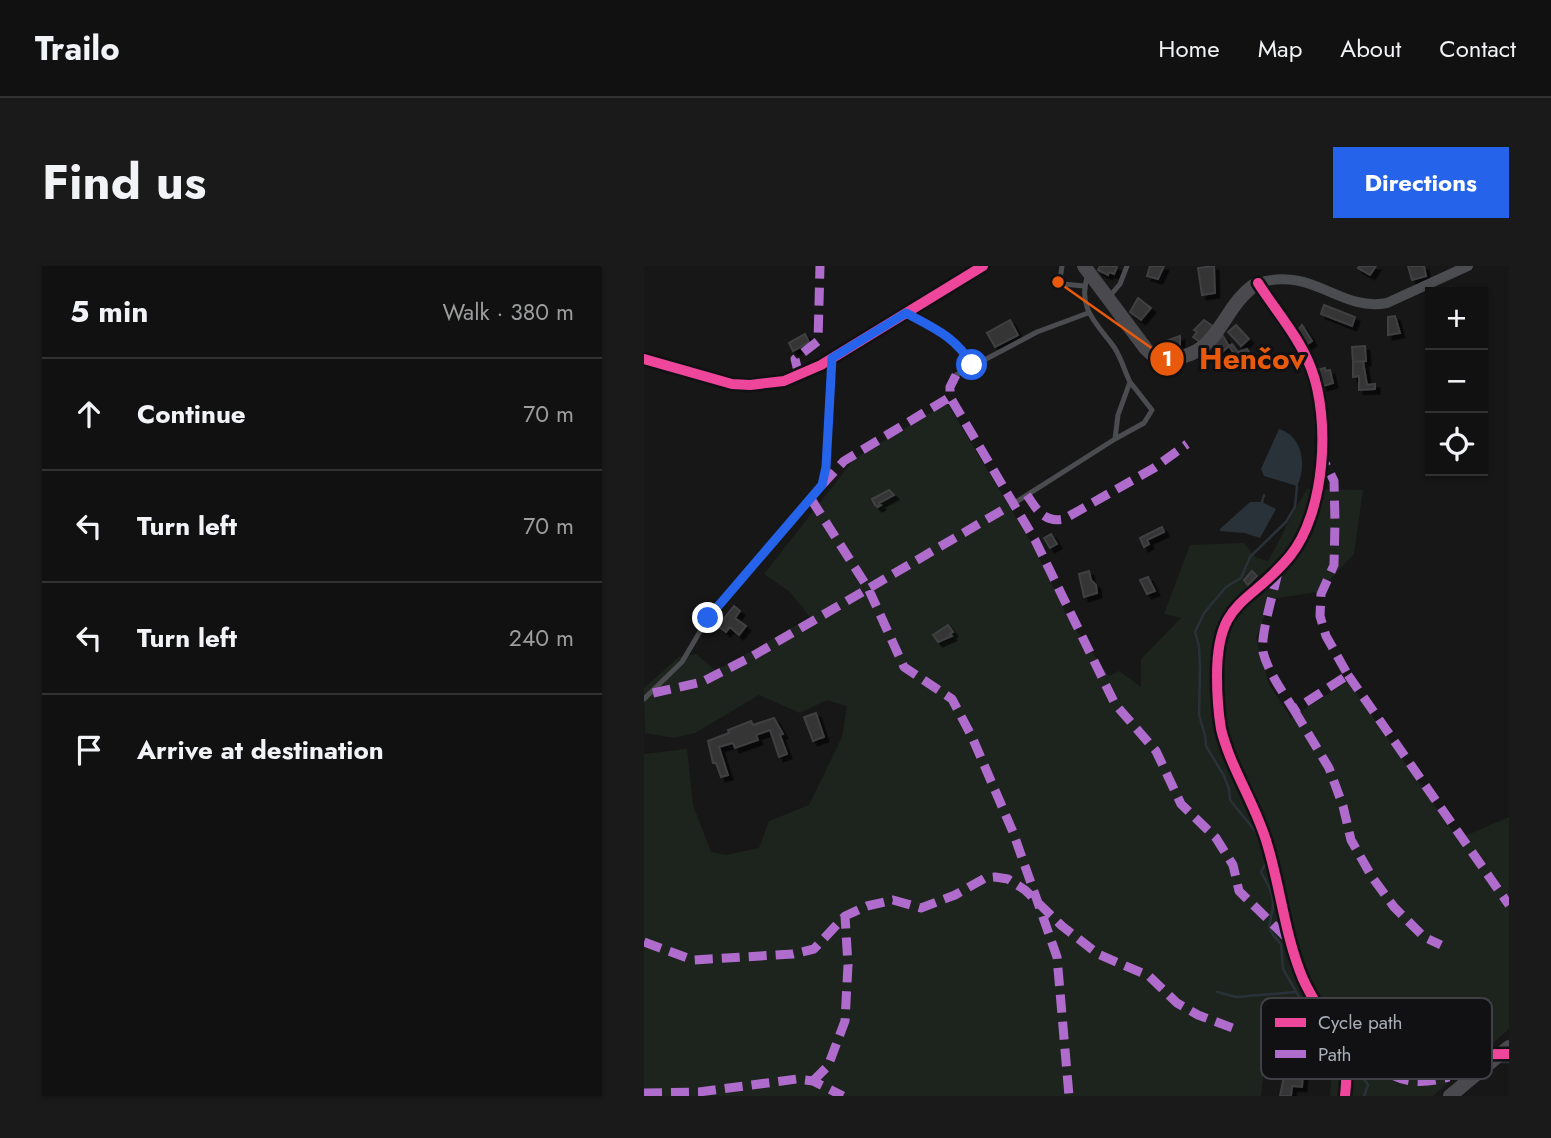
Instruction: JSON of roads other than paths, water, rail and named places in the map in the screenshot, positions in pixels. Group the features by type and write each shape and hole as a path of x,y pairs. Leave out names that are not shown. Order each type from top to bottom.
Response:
{"street":[{"path":"644,359 710,380 750,386 784,380 832,358 983,266"},
{"path":"1085,275 1109,297 1150,354 1162,358 1181,357 1199,351 1208,344 1246,292 1258,283 1275,277 1297,276 1315,281 1357,301 1376,305 1387,303 1468,266"},
{"path":"1258,283 1297,340 1314,377 1321,411 1319,481 1312,515 1302,538 1278,569 1238,603 1221,632 1217,664 1217,703 1222,730 1232,758 1268,845 1288,939 1312,998"},
{"path":"1492,1061 1509,1047"},
{"path":"1450,1096 1470,1079"}],"lane":[{"path":"1013,504 1144,423 1152,410 1130,382 1112,344 1088,313 1085,275 1063,284 1060,279 1062,266"},
{"path":"1109,297 1128,266"},
{"path":"906,313 953,339 963,349 972,365"},
{"path":"956,375 1037,332 1088,313"},
{"path":"644,699 682,662 708,618 822,485 826,467 832,358"},
{"path":"1115,439 1118,415 1130,382"}],"waterway":[{"path":"1256,832 1230,800 1224,776 1206,746 1199,715 1199,646 1195,632 1204,613 1226,587 1241,578 1250,557 1286,522 1295,507 1297,486"},
{"path":"1262,502 1264,495"},
{"path":"1266,863 1261,872 1273,899 1271,932 1281,944 1283,969 1300,998"},
{"path":"1217,992 1236,997 1296,992"},
{"path":"1502,1062 1509,1062"},
{"path":"1364,1079 1368,1085 1364,1096"}],"place":[{"name":"Henčov","path":"1058,282"}]}
